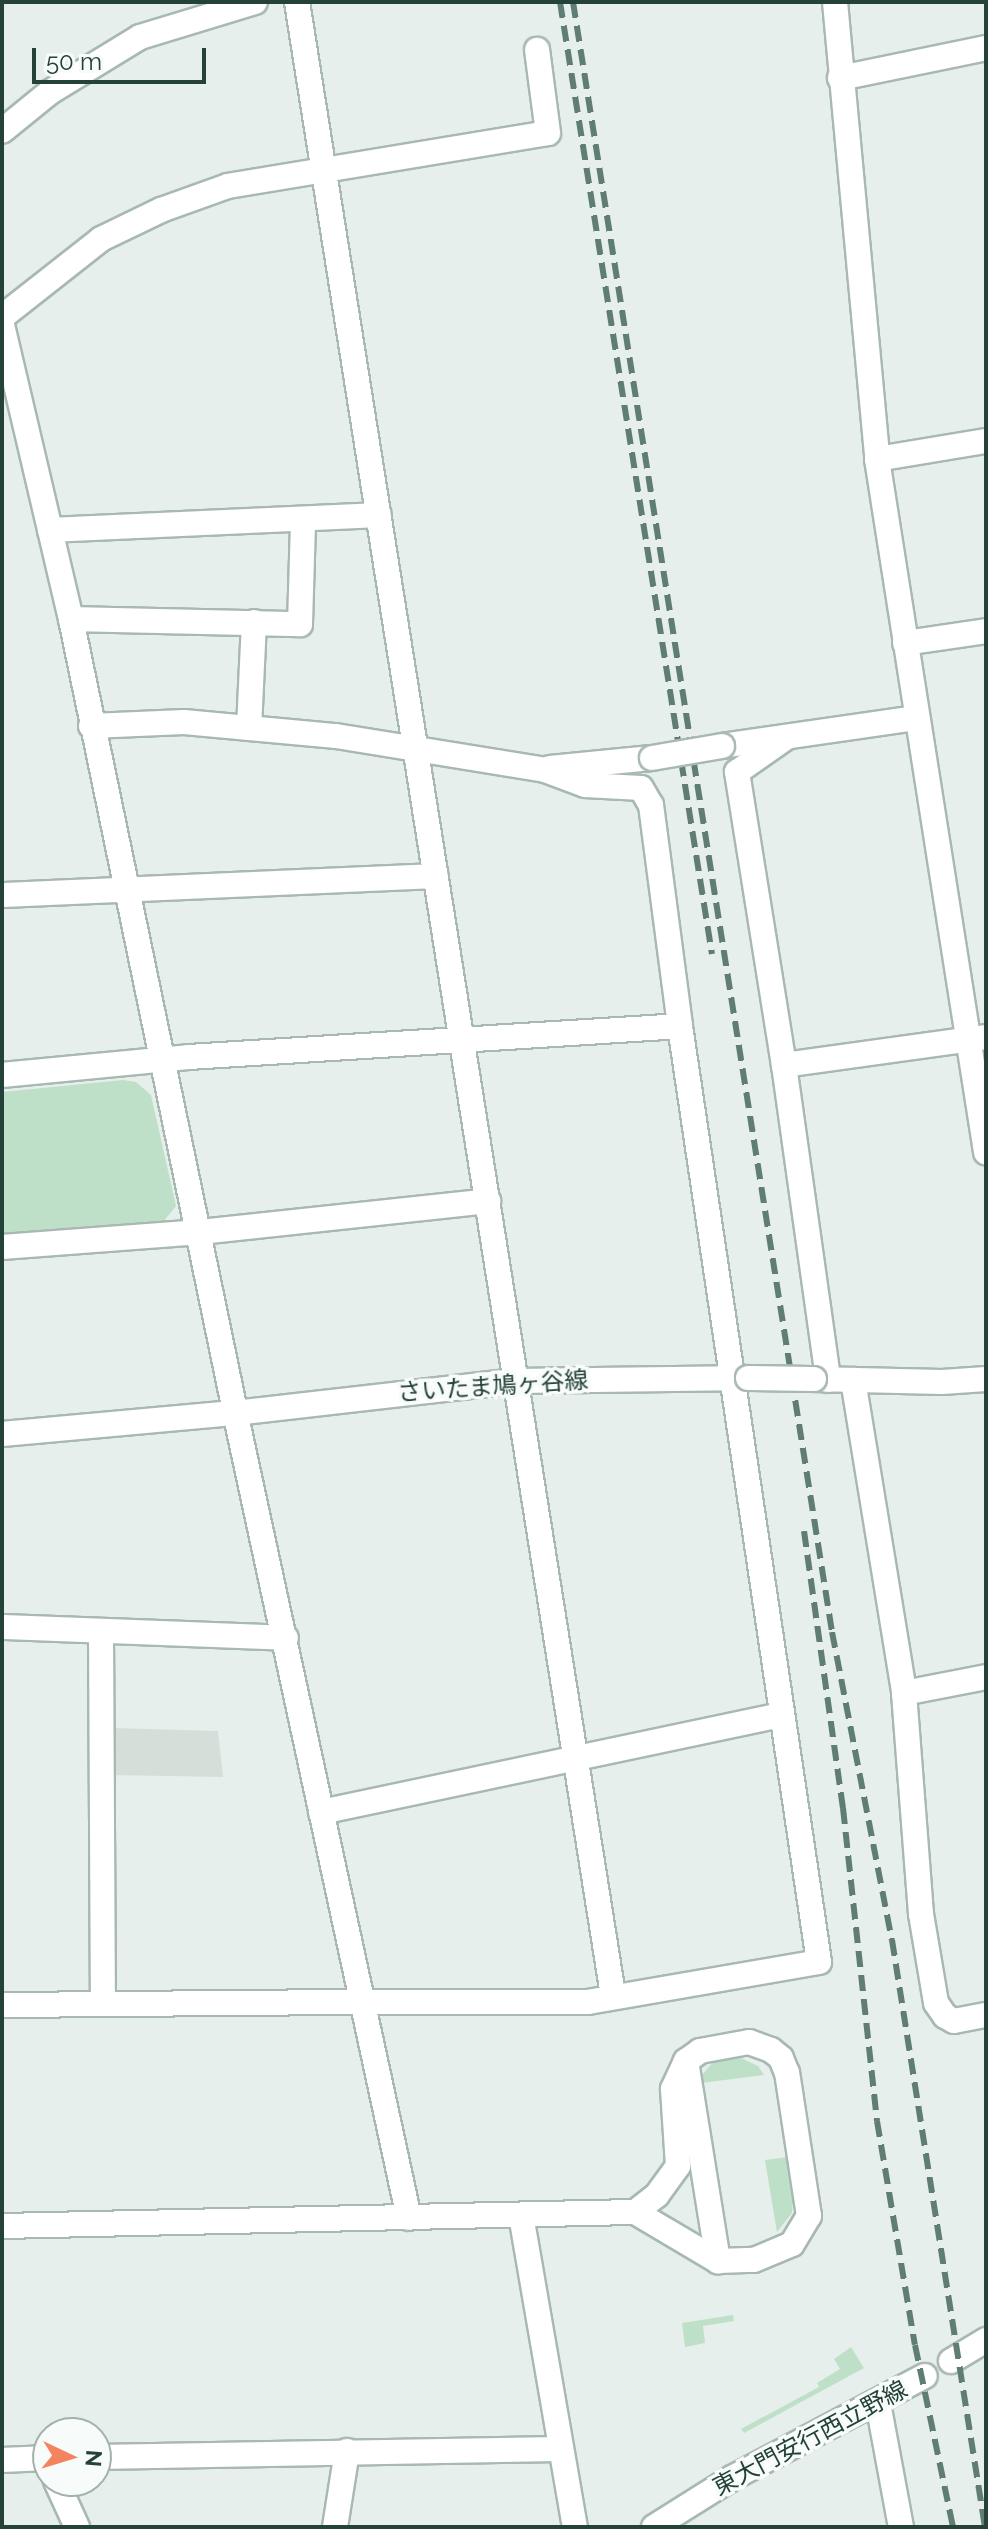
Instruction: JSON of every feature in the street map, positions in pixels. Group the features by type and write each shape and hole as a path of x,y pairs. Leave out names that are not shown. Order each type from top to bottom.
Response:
{"street":[{"path":"2,131 71,77 140,37 255,2"},
{"path":"297,2 464,1038 514,1381 613,1994"},
{"path":"835,2 877,459 917,718 977,1037 986,1152"},
{"path":"840,78 986,48"},
{"path":"2,317 101,239 161,210 228,186 548,133 537,50"},
{"path":"2,325 71,619 235,1413 409,2218"},
{"path":"877,459 986,441"},
{"path":"50,530 303,521 379,515"},
{"path":"71,619 300,624 303,521"},
{"path":"249,728 254,622"},
{"path":"905,643 986,631"},
{"path":"545,770 555,766 652,758 917,718"},
{"path":"2,2005 588,2002 613,1994 819,1962 781,1715 740,1377 680,1026 651,805 641,788 585,785 545,770 336,736 184,722 91,726"},
{"path":"787,737 737,772 784,1065 821,1380"},
{"path":"2,895 436,876"},
{"path":"2,1075 163,1059 680,1026"},
{"path":"784,1065 977,1037"},
{"path":"2,1247 200,1232 488,1201"},
{"name":"さいたま鳩ヶ谷線","path":"2,1434 235,1413 514,1381 740,1377 942,1382 986,1379"},
{"path":"853,1380 904,1693 921,1914 936,2003 945,2016 954,2021 986,2015"},
{"path":"2,1627 286,1638"},
{"path":"101,1632 103,2004"},
{"path":"904,1693 986,1677"},
{"path":"321,1812 781,1715"},
{"path":"2,2226 635,2212 718,2261 754,2260 792,2244 809,2216 809,2197 787,2073 781,2058 771,2050 749,2042 700,2051 686,2061 673,2089 678,2166 657,2195 635,2212"},
{"path":"686,2061 718,2261"},
{"path":"521,2215 575,2527"},
{"path":"951,2361 986,2340"},
{"name":"東大門安行西立野線","path":"654,2527 732,2478 925,2376"},
{"path":"878,2403 901,2527"},
{"path":"112,2457 560,2449"},
{"path":"335,2527 347,2451"},
{"path":"2,2460 32,2459"},
{"path":"63,2497 77,2527"}],"shaded area":[{"path":"112,1728 218,1731 223,1777 111,1775"}],"green space":[{"path":"123,1080 136,1082 151,1095 176,1206 163,1222 2,1238 2,1092"},
{"path":"741,2058 758,2066 764,2075 701,2083 702,2075 713,2062"},
{"path":"788,2157 794,2190 792,2213 777,2232 765,2160"},
{"path":"733,2315 734,2321 703,2326 705,2343 685,2347 682,2323"},
{"path":"851,2347 864,2368 744,2433 741,2429 819,2387 817,2383 840,2369 834,2359"}],"railway":[{"path":"560,2 712,954"},
{"path":"573,2 832,1632 892,1940 985,2527"},
{"path":"804,1531 843,1808 877,2121 915,2345 953,2527"}]}
